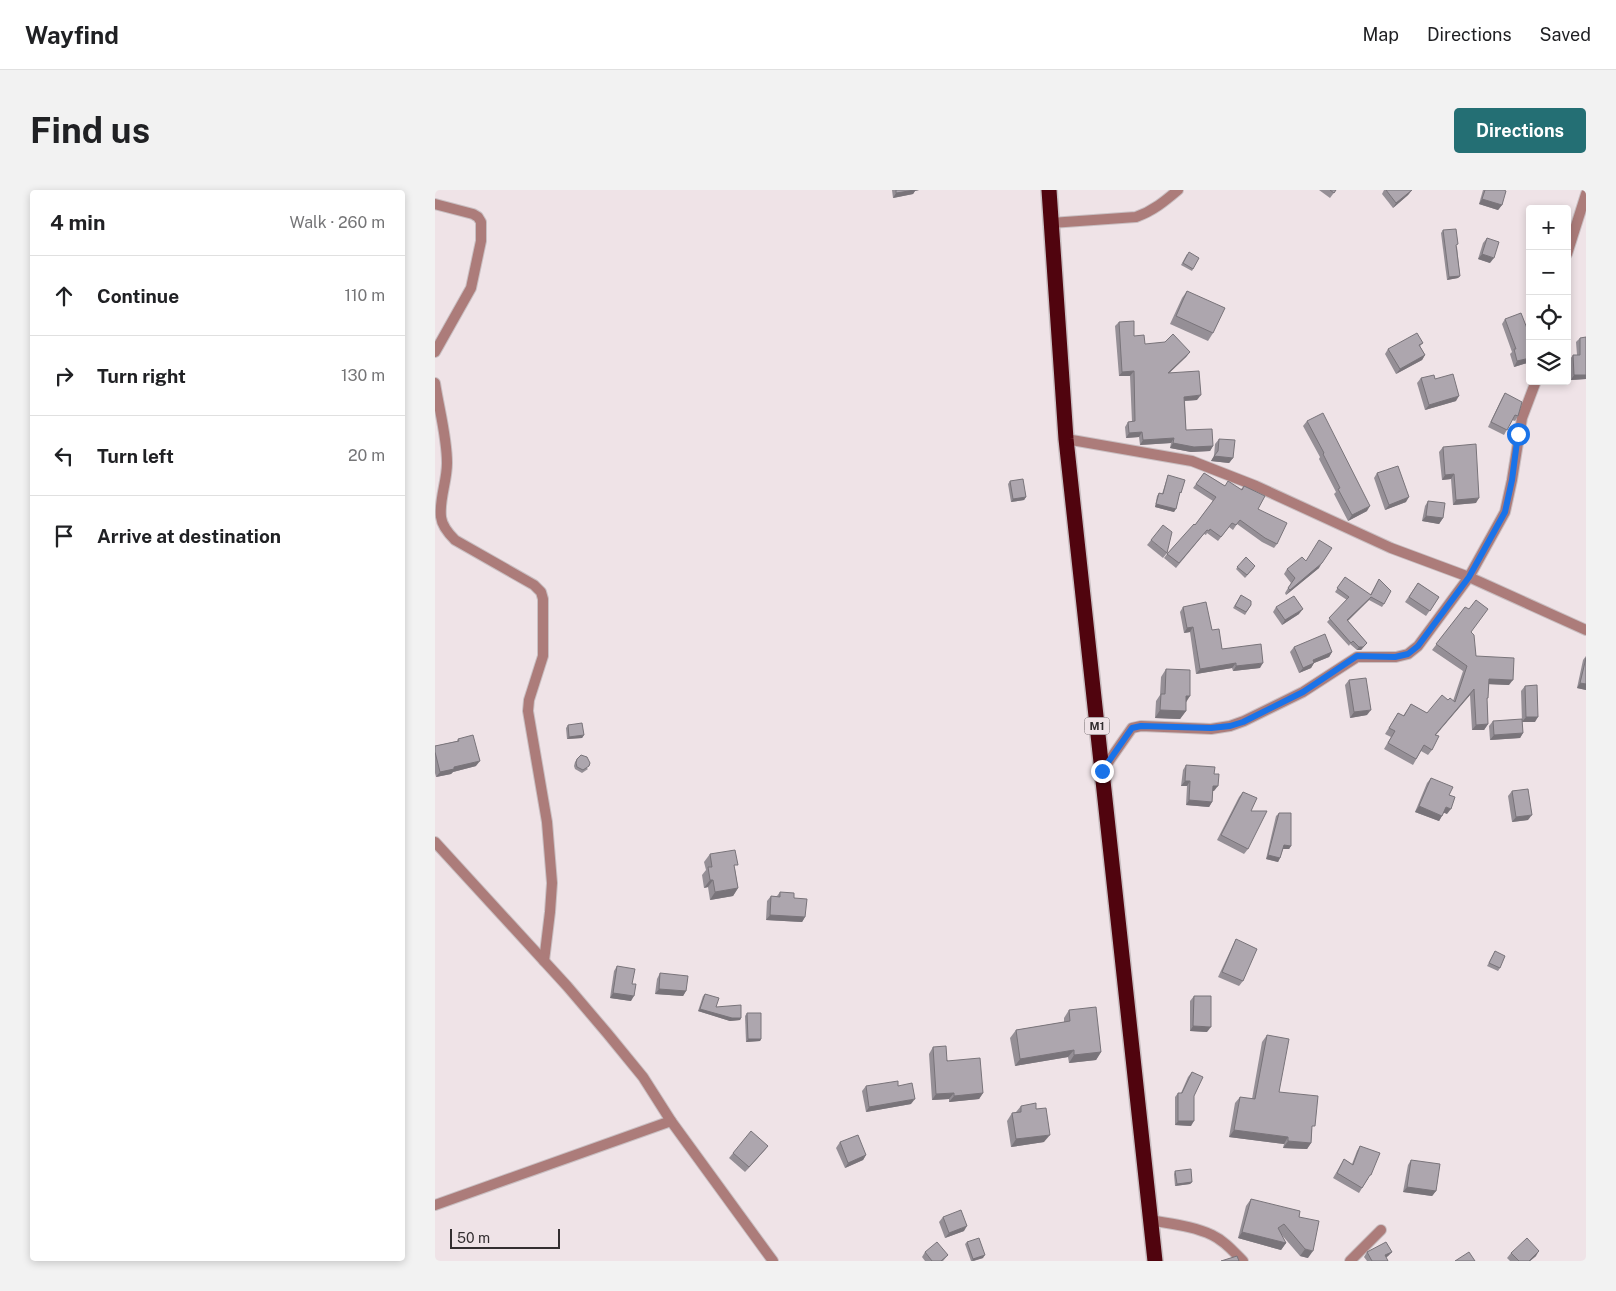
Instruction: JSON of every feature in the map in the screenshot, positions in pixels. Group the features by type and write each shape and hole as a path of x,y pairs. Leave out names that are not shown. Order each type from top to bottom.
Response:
{"highway":[{"name":"M1","path":"1049,190 1066,439 1155,1261"}],"street":[{"path":"1051,223 1136,217 1158,207 1179,190"},
{"path":"1568,250 1586,194"},
{"path":"435,204 478,217 481,222 481,241 471,288 435,352"},
{"path":"435,383 447,451 447,473 441,503 441,518 446,530 455,540 534,585 541,592 543,599 543,656 529,700 528,711 547,822 552,883 551,912 544,961"},
{"path":"1102,771 1132,728 1141,726 1211,728 1230,726 1243,722 1303,692 1357,656 1395,657 1408,654 1418,646 1469,577 1505,512 1512,480 1518,434 1534,385"},
{"path":"1066,439 1192,461 1256,486 1391,548 1469,577 1586,630"},
{"path":"435,842 544,961 643,1077 671,1121 773,1261"},
{"path":"435,1205 671,1121"},
{"path":"1150,1220 1185,1226 1213,1236 1227,1245 1243,1261"},
{"path":"1349,1261 1381,1230"}],"building":[{"path":"896,190 915,190 896,193"},
{"path":"1386,190 1412,190 1396,203"},
{"path":"1485,190 1506,191 1502,205 1482,199"},
{"path":"1456,229 1460,276 1449,277 1443,230"},
{"path":"1487,238 1499,242 1494,258 1482,254"},
{"path":"1189,252 1199,258 1193,269 1183,263"},
{"path":"1187,291 1225,308 1213,333 1176,316"},
{"path":"1521,313 1526,326 1526,359 1517,361 1514,349 1516,349 1505,319"},
{"path":"1134,321 1134,336 1144,335 1145,344 1165,342 1173,334 1190,352 1168,373 1199,371 1201,395 1184,397 1186,430 1212,429 1213,446 1194,447 1173,443 1174,438 1143,440 1142,432 1129,433 1128,422 1135,421 1134,371 1122,372 1119,322"},
{"path":"1417,333 1423,343 1419,345 1425,355 1400,369 1388,349"},
{"path":"1586,337 1586,375 1574,375 1573,355 1580,355 1580,338"},
{"path":"1453,374 1459,396 1429,405 1421,378 1434,375 1435,379"},
{"path":"1505,393 1522,402 1518,416 1515,415 1507,430 1491,422"},
{"path":"1323,413 1370,506 1352,515 1338,489 1340,488 1324,453 1307,421"},
{"path":"1219,439 1235,440 1233,458 1214,456 1218,451"},
{"path":"1476,444 1479,498 1456,500 1454,474 1445,475 1443,447"},
{"path":"1398,466 1409,497 1389,505 1377,473"},
{"path":"1204,473 1225,486 1228,481 1242,490 1244,486 1265,496 1258,509 1287,523 1277,544 1240,520 1236,525 1232,523 1221,537 1210,529 1209,531 1207,530 1179,563 1167,554 1195,525 1216,497 1196,484"},
{"path":"1168,475 1185,480 1176,509 1156,504 1159,493 1163,494"},
{"path":"1023,479 1026,497 1013,499 1010,481"},
{"path":"1428,501 1445,503 1443,518 1426,516"},
{"path":"1163,525 1172,532 1167,553 1151,540"},
{"path":"1319,540 1332,548 1322,563 1290,590 1288,588 1295,578 1287,569 1302,557 1306,561"},
{"path":"1246,557 1255,566 1247,575 1237,567"},
{"path":"1345,577 1371,595 1379,579 1391,591 1384,604 1371,597 1347,620 1367,643 1363,647 1359,647 1353,641 1351,643 1329,618 1349,597 1337,588"},
{"path":"1418,583 1439,597 1430,611 1409,597"},
{"path":"1241,595 1251,601 1251,605 1246,612 1235,606"},
{"path":"1294,596 1303,609 1285,620 1276,607"},
{"path":"1476,600 1488,609 1471,632 1474,635 1476,656 1514,658 1513,680 1489,679 1487,698 1488,724 1476,725 1474,689 1435,735 1439,736 1432,750 1424,745 1416,759 1388,743 1395,731 1389,728 1398,713 1404,716 1411,704 1427,713 1442,695 1448,700 1450,698 1455,702 1467,666 1436,644 1465,607 1469,609"},
{"path":"1206,602 1212,630 1219,629 1222,649 1261,644 1263,663 1236,666 1236,663 1200,669 1193,627 1187,628 1183,607"},
{"path":"1325,634 1332,652 1313,660 1314,663 1303,668 1294,647"},
{"path":"1586,658 1586,684 1580,683"},
{"path":"1166,669 1190,670 1190,696 1186,696 1186,711 1160,710 1161,694 1165,694"},
{"path":"1366,678 1371,710 1354,712 1349,680"},
{"path":"1537,685 1538,717 1526,717 1525,686"},
{"path":"1522,719 1523,733 1494,735 1493,721"},
{"path":"582,723 584,735 569,737 568,725"},
{"path":"473,735 480,761 440,772 435,746 459,741 458,739"},
{"path":"581,755 587,757 590,763 583,770 577,767 576,763"},
{"path":"1186,765 1215,767 1214,774 1219,774 1218,786 1213,786 1212,802 1189,800 1190,781 1185,781"},
{"path":"1431,778 1453,787 1449,795 1455,797 1451,809 1446,807 1442,816 1419,806"},
{"path":"1528,789 1532,815 1516,817 1512,791"},
{"path":"1243,792 1257,798 1251,811 1267,811 1248,849 1221,835"},
{"path":"1279,813 1291,813 1291,846 1284,845 1280,858 1268,855"},
{"path":"735,850 738,865 734,865 738,888 715,892 713,880 710,880 708,867 712,867 710,854"},
{"path":"780,892 794,893 794,898 807,899 805,917 770,915 771,896 780,897"},
{"path":"1236,939 1257,949 1243,981 1222,972"},
{"path":"1495,951 1505,956 1500,968 1489,963"},
{"path":"617,966 635,969 632,984 636,984 634,996 613,993"},
{"path":"660,973 688,976 686,991 659,989"},
{"path":"705,994 719,998 716,1007 741,1005 741,1018 732,1018 700,1009"},
{"path":"1194,996 1211,996 1211,1027 1193,1026"},
{"path":"1096,1007 1101,1052 1074,1055 1074,1050 1020,1059 1016,1030 1070,1021 1069,1010"},
{"path":"747,1013 761,1013 761,1039 748,1039"},
{"path":"1267,1035 1289,1039 1279,1092 1318,1096 1315,1126 1312,1126 1311,1143 1288,1141 1288,1137 1234,1130 1240,1097 1255,1099"},
{"path":"946,1046 947,1061 980,1058 983,1093 954,1096 954,1093 936,1094 933,1047"},
{"path":"1192,1072 1203,1077 1194,1096 1194,1121 1178,1121 1178,1093 1182,1093"},
{"path":"898,1081 898,1086 912,1083 915,1099 869,1107 866,1086"},
{"path":"1036,1103 1036,1109 1046,1108 1050,1135 1016,1139 1012,1113 1021,1112 1021,1106"},
{"path":"751,1131 768,1146 749,1167 733,1153"},
{"path":"858,1135 866,1155 848,1163 840,1142"},
{"path":"1360,1146 1380,1153 1371,1175 1362,1188 1337,1173 1344,1159 1353,1165"},
{"path":"1411,1160 1440,1164 1436,1191 1407,1187"},
{"path":"1191,1169 1192,1182 1177,1184 1175,1171"},
{"path":"1251,1199 1300,1211 1299,1217 1319,1221 1313,1251 1305,1249 1284,1224 1278,1228 1286,1243 1242,1232"},
{"path":"961,1210 967,1226 949,1233 943,1217"},
{"path":"979,1238 985,1255 973,1259 967,1242"},
{"path":"1527,1238 1539,1251 1529,1261 1519,1261 1511,1253"},
{"path":"937,1242 948,1255 941,1261 932,1261 925,1252"},
{"path":"1386,1242 1392,1252 1385,1255 1388,1261 1372,1261 1367,1252"},
{"path":"1469,1252 1475,1261 1455,1261"},
{"path":"1237,1256 1239,1261 1221,1261"}],"route":[{"path":"1102,771 1132,728 1136,726 1211,728 1230,726 1243,722 1303,692 1357,656 1395,657 1408,654 1418,646 1469,577 1505,512 1512,480 1518,434"}]}
